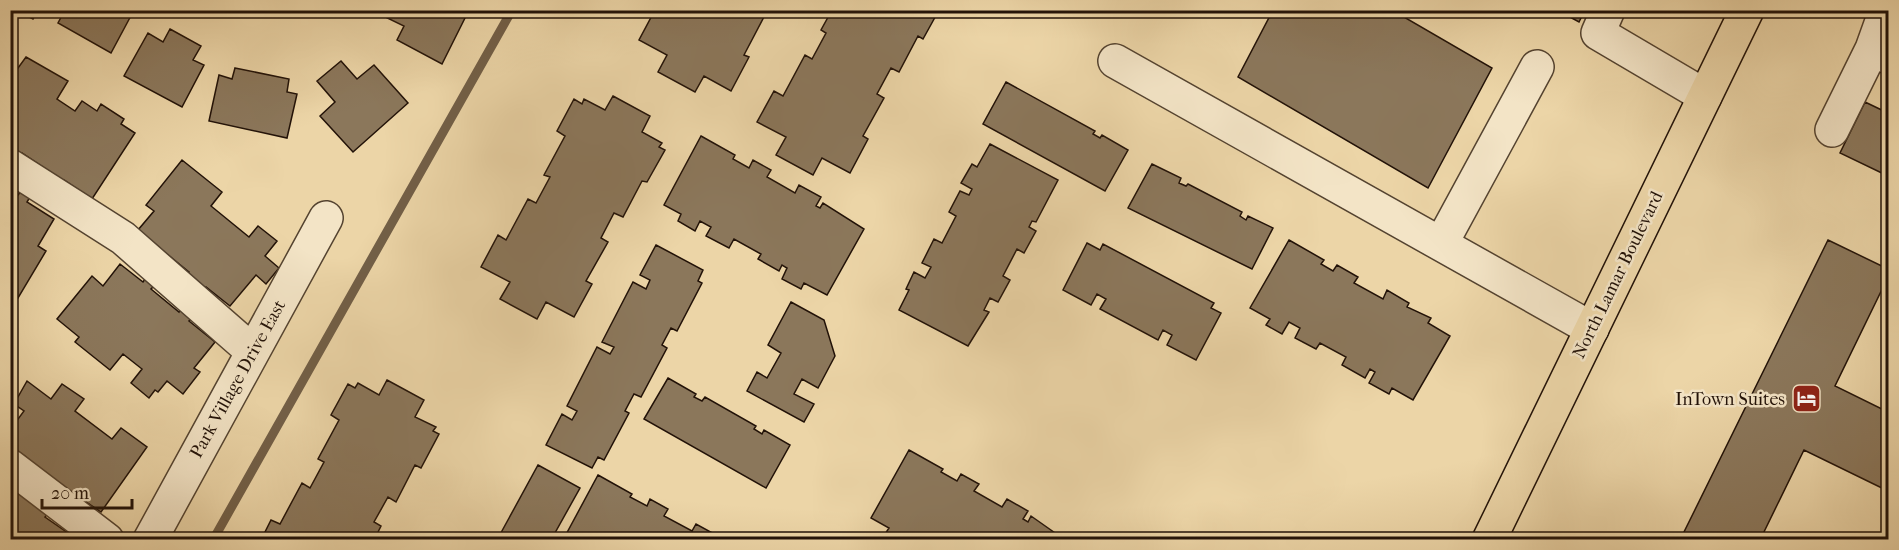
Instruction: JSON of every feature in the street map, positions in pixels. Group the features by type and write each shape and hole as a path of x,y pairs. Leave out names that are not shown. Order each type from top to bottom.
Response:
{"main road":[{"name":"North Lamar Boulevard","path":"1489,540 1747,10"}],"lane":[{"path":"1608,10 1598,33 1705,96"},
{"path":"1832,130 1880,53 1886,10"},
{"path":"1115,61 1592,329"},
{"path":"1441,244 1537,68"},
{"path":"10,165 123,238 252,351"},
{"name":"Park Village Drive East","path":"150,540 326,218"},
{"path":"10,466 106,540"}],"building":[{"path":"16,10 38,10 33,19"},
{"path":"65,10 134,10 111,53 58,23"},
{"path":"381,10 469,10 442,64 397,40 404,26 379,14"},
{"path":"655,10 664,13 666,10 759,10 765,15 744,55 749,57 731,91 704,76 695,92 658,72 667,55 639,40"},
{"path":"832,10 939,10 923,39 918,36 899,72 891,68 877,94 884,98 863,136 868,139 850,173 822,158 813,175 776,155 786,137 757,122 774,91 783,96 805,55 812,59 826,33 821,30"},
{"path":"1273,10 1392,10 1492,68 1428,188 1238,77"},
{"path":"1557,10 1585,10 1579,22"},
{"path":"170,29 201,46 193,60 204,65 182,107 124,76 148,33 163,42"},
{"path":"26,57 68,81 57,99 75,111 82,101 97,111 101,104 124,119 121,124 135,133 92,199 64,180 61,185 50,178 53,174 22,153 19,157 11,152 14,148 10,145 10,79"},
{"path":"341,61 357,79 374,65 408,103 353,152 320,116 335,102 317,81"},
{"path":"235,68 289,79 287,92 297,94 287,138 209,121 219,75 232,79"},
{"path":"1006,82 1095,131 1093,134 1100,138 1102,135 1128,150 1105,191 983,124"},
{"path":"613,96 650,116 642,132 662,143 659,147 665,150 647,182 642,181 623,217 614,213 601,238 608,242 586,281 592,284 574,317 546,302 537,319 500,299 510,282 481,267 498,235 506,240 528,199 536,203 550,177 544,175 565,136 557,131 574,99 582,104 584,99 605,110"},
{"path":"1865,102 1888,113 1888,176 1840,153"},
{"path":"701,136 735,155 733,159 749,168 753,160 771,170 767,177 795,193 799,185 821,197 816,206 820,208 823,203 864,229 827,295 804,283 801,289 782,279 787,268 782,265 779,271 758,259 761,254 734,239 729,248 706,236 711,227 700,221 695,231 678,221 681,214 664,205"},
{"path":"990,144 1058,180 1036,222 1032,221 1029,227 1036,231 1024,253 1017,249 1003,276 1010,280 998,302 990,298 984,310 989,312 968,346 899,310 909,290 906,289 914,272 925,278 931,267 922,263 934,239 942,243 956,216 949,212 960,191 969,195 972,189 961,183 972,164 977,167"},
{"path":"182,160 222,192 211,206 249,237 258,226 277,241 265,256 279,268 266,284 256,275 230,306 206,287 202,291 184,277 189,272 168,255 164,259 156,253 160,248 138,230 154,211 146,205"},
{"path":"1152,164 1181,178 1179,183 1186,186 1188,184 1242,212 1240,216 1246,220 1248,216 1273,228 1252,269 1128,208"},
{"path":"10,191 18,195 21,191 30,197 27,202 54,219 38,246 46,251 18,298 10,293"},
{"path":"1289,240 1324,260 1321,264 1333,271 1337,265 1358,277 1354,283 1383,299 1387,290 1409,303 1407,307 1431,318 1428,323 1450,336 1413,400 1392,388 1389,394 1369,383 1375,372 1370,369 1365,378 1342,365 1346,357 1320,343 1316,349 1295,338 1300,328 1289,322 1282,334 1266,325 1270,319 1250,308"},
{"name":"InTown Suites","path":"1828,240 1888,269 1888,277 1835,386 1888,412 1888,491 1804,450 1760,540 1700,540 1684,532"},
{"path":"1087,243 1100,250 1103,244 1214,303 1211,308 1221,313 1196,360 1167,345 1172,335 1163,330 1158,340 1100,309 1106,299 1097,294 1091,305 1063,290"},
{"path":"656,245 703,270 698,281 702,283 677,331 671,328 662,345 667,348 641,397 634,394 625,411 629,413 604,460 598,457 592,468 546,445 562,414 572,420 577,411 567,406 597,347 610,354 614,347 602,342 633,282 646,289 650,280 640,275"},
{"path":"120,264 143,282 145,279 154,286 151,289 179,312 181,308 192,318 189,321 215,342 194,368 200,372 183,394 167,381 158,392 155,390 149,398 131,383 142,369 123,354 110,370 75,342 79,337 57,319 92,276 103,286"},
{"path":"791,302 824,320 835,356 818,388 802,379 794,394 814,404 804,422 747,391 757,372 767,378 781,353 768,345"},
{"path":"668,378 696,394 694,397 702,401 705,397 756,426 754,429 762,434 764,430 790,445 766,488 644,419"},
{"path":"387,380 424,400 415,417 436,427 433,431 439,434 421,468 415,465 396,502 388,497 374,522 381,526 374,540 261,540 271,520 280,524 302,483 310,488 324,462 318,459 339,420 331,415 348,384 355,388 358,383 379,395"},
{"path":"27,381 51,399 62,384 84,399 75,411 112,439 121,428 147,447 101,512 24,460 26,457 10,446 10,430 24,411 14,404"},
{"path":"909,450 943,469 941,472 957,481 961,474 979,484 974,491 1002,507 1007,499 1028,511 1023,519 1028,522 1031,516 1065,540 918,540 908,534 905,540 894,540 885,534 889,528 871,518"},
{"path":"538,465 580,488 551,540 497,540"},
{"path":"598,475 632,494 630,497 647,506 650,499 668,509 664,516 692,531 696,524 718,536 716,540 563,540"},
{"path":"19,489 50,510 45,517 78,540 10,540 10,490 16,494"}],"waterway":[{"path":"213,540 512,10"}],"place":[{"name":"InTown Suites","path":"1806,399"}]}
